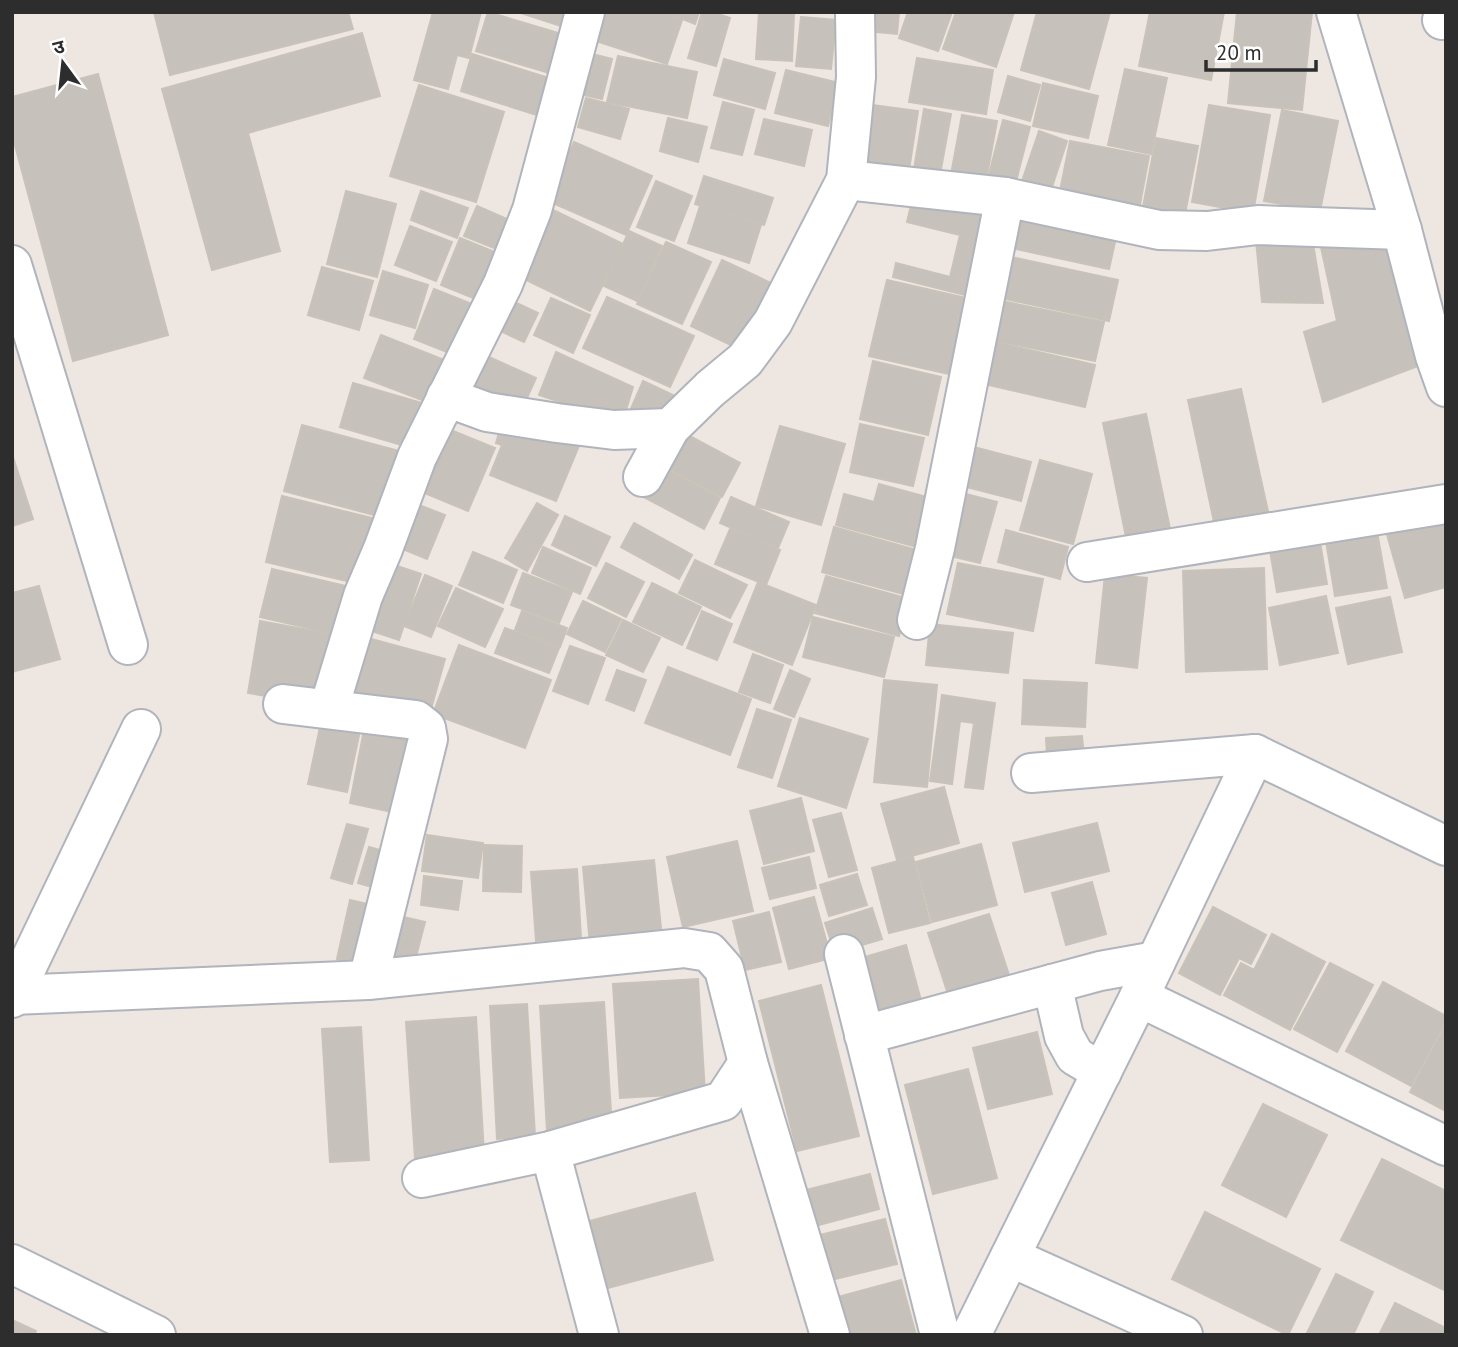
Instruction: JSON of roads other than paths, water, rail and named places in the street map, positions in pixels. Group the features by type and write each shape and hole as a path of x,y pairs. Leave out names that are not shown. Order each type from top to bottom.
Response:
{"street":[{"path":"329,708 363,596 417,457 503,284 532,211 584,12"},
{"path":"643,477 670,428 745,360 773,322 846,180 856,77 855,12"},
{"path":"1336,12 1442,365"},
{"path":"846,180 1005,197 1159,230 1207,231 1258,225 1402,230"},
{"path":"917,620 935,548 1005,197"},
{"path":"12,265 128,645"},
{"path":"446,397 487,412 557,423 614,430 670,428"},
{"path":"1087,562 1446,504"},
{"path":"283,704 416,720 426,728 428,739 368,980"},
{"path":"141,729 13,996 368,980 684,948 709,952 724,968 748,1063 831,1335"},
{"path":"1031,773 1255,754 1445,844"},
{"path":"971,1335 1139,997 1255,754"},
{"path":"844,954 940,1335"},
{"path":"864,1035 1100,971 1156,961"},
{"path":"1052,984 1064,1036 1075,1056 1102,1072"},
{"path":"1139,997 1446,1146"},
{"path":"422,1178 550,1151 723,1101 748,1063"},
{"path":"550,1151 599,1335"},
{"path":"1010,1257 1183,1335"},
{"path":"12,1264 156,1335"}]}
